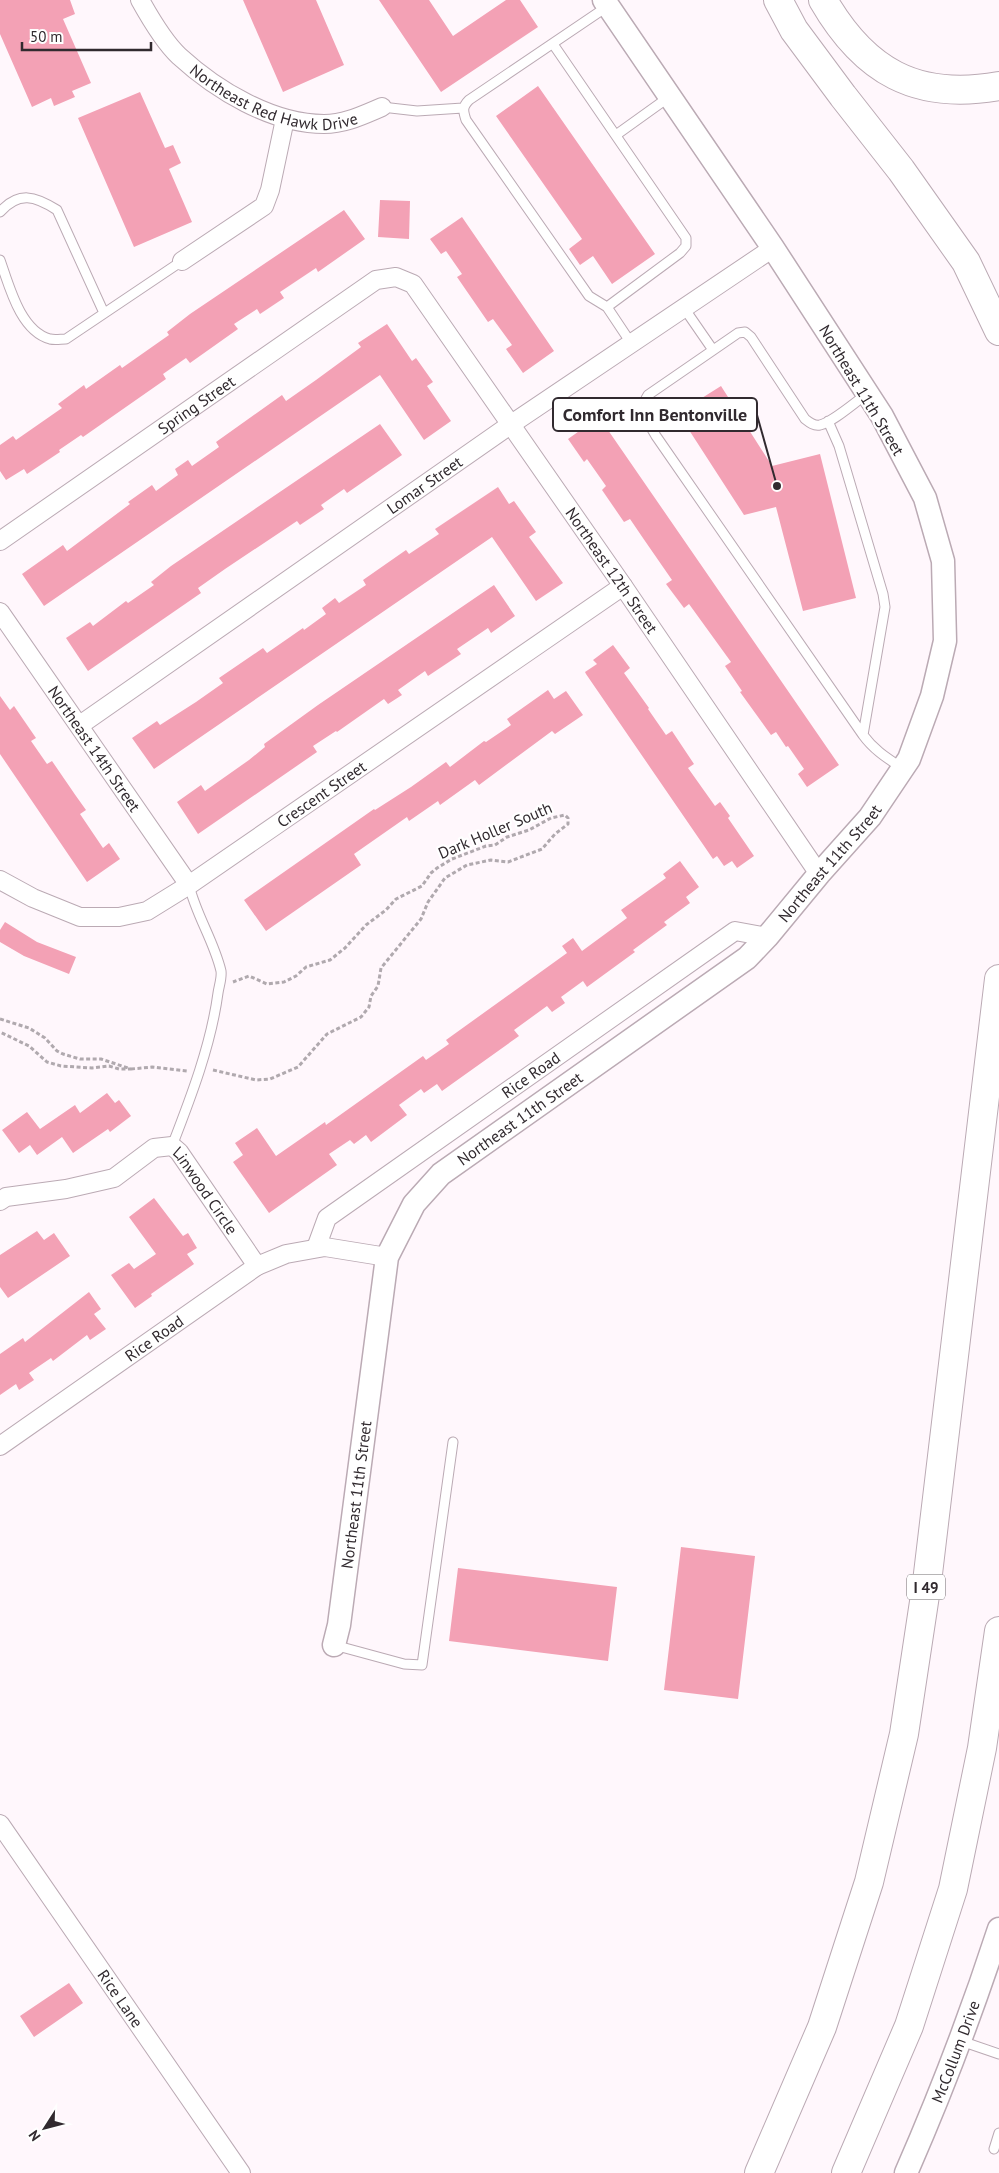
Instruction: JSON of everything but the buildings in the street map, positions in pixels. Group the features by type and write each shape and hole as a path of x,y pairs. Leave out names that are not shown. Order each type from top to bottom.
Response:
{"highway":[{"path":"778,0 794,30 901,170 966,262 999,331"},
{"path":"823,0 850,41 867,58 888,72 911,82 955,91 999,86"},
{"name":"I 49","path":"759,2173 822,2027 869,1882 904,1734 926,1582 999,979"},
{"path":"846,2173 909,2026 952,1888 982,1748 999,1631"}],"street":[{"name":"Northeast Red Hawk Drive","path":"140,0 178,55 220,87 258,110 285,119 324,124 351,121 382,107"},
{"name":"Northeast 11th Street","path":"334,1645 363,1450 387,1257 414,1204 442,1174 747,958 767,937 819,874 870,817 903,769 909,759 932,696 946,641 943,561 924,498 882,416 773,248 606,3"},
{"path":"182,261 264,206 270,190 285,119"},
{"name":"Lomar Street","path":"80,725 510,425 773,248"},
{"name":"Northeast 12th Street","path":"396,277 413,284 623,586 819,874"},
{"name":"Spring Street","path":"0,542 376,280 396,277"},
{"name":"Crescent Street","path":"0,880 33,898 80,917 119,917 147,911 189,885 623,586"},
{"name":"Northeast 14th Street","path":"0,612 189,885"},
{"name":"Rice Road","path":"316,1248 328,1218 735,931 767,937"},
{"name":"Linwood Circle","path":"0,1201 6,1197 66,1189 114,1178 154,1148 172,1146 179,1152 258,1266"},
{"name":"Rice Road","path":"0,1446 258,1266 286,1254 325,1247 387,1257"},
{"name":"Rice Lane","path":"0,1824 241,2173"},
{"name":"McCollum Drive","path":"906,2173 946,2081 999,1929"}],"lane":[{"path":"382,107 417,111 463,108 469,100 553,44 606,3"},
{"path":"553,44 686,238 686,246 680,253 607,307"},
{"path":"616,135 671,96"},
{"path":"463,108 466,120 589,296 607,307 631,343"},
{"path":"0,212 8,203 24,197 42,200 57,210 104,313"},
{"path":"0,260 18,308 34,330 50,339 66,338 182,261"},
{"path":"684,308 713,350"},
{"path":"867,394 828,421 819,425 812,424 805,419 751,337 745,332 738,333 648,395 643,402 643,411 647,421 863,735 881,755 903,769"},
{"path":"828,421 841,455 883,594 885,607 863,735"},
{"path":"172,1146 210,1033 221,973 210,937 194,904 189,885"},
{"path":"334,1645 404,1664 422,1665 453,1442"},
{"path":"961,2041 999,2054"},
{"path":"994,2149 999,2133"}],"path":[{"name":"Dark Holler South","path":"199,1069 207,1068 256,1080 270,1079 298,1067 327,1034 361,1017 369,1007 371,996 378,986 381,968 421,919 428,902 445,878 467,865 491,860 508,862 542,849 555,834 568,824 568,818 565,815 551,818 529,830 507,837 500,843 486,846 452,859 430,873 422,886 396,899 330,960 306,967 296,976 284,982 267,984 249,976 219,989"},
{"path":"0,1019 29,1028 45,1038 56,1051 63,1054 80,1059 101,1059 131,1069"},
{"path":"0,1032 29,1046 42,1059 54,1064 92,1068 109,1066 119,1069 152,1067 182,1071 199,1069"}],"place":[{"name":"Comfort Inn Bentonville","path":"777,486"}]}
